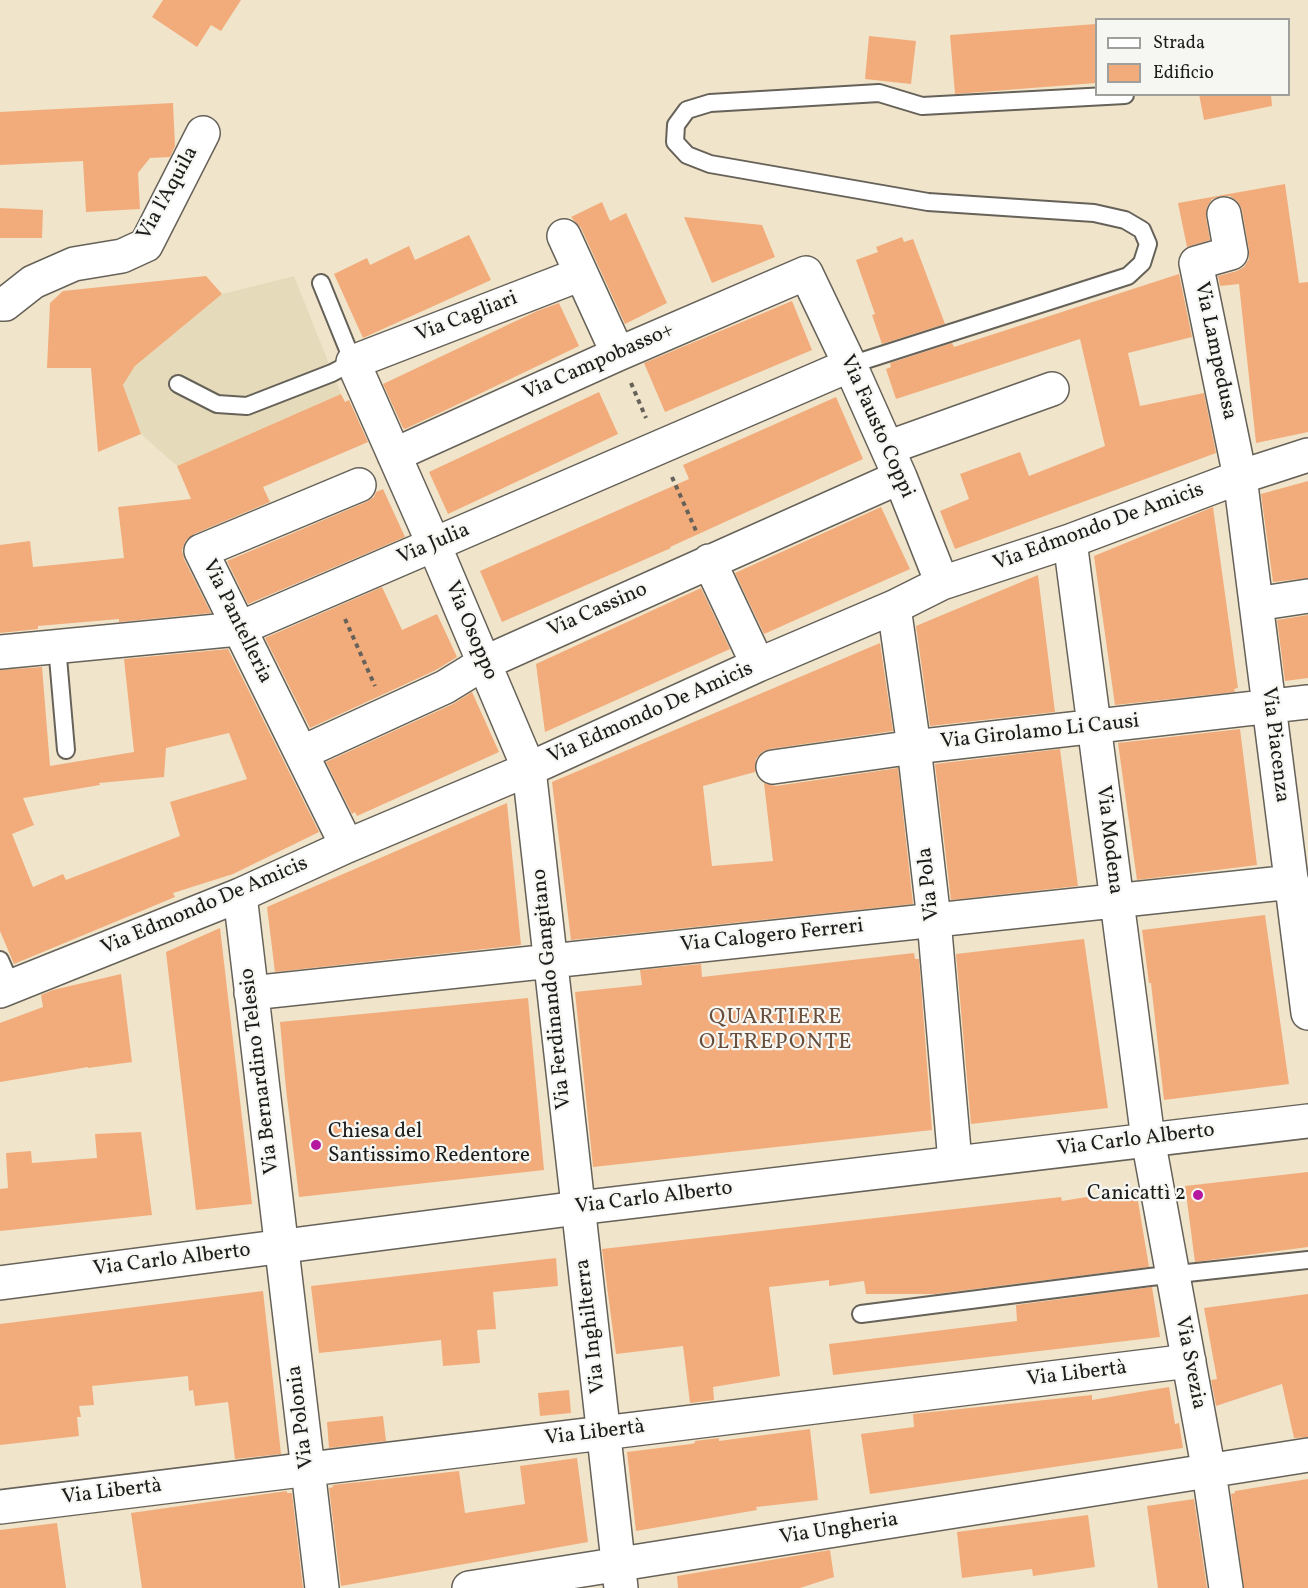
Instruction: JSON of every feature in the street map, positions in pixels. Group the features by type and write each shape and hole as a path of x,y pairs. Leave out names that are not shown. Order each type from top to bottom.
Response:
{"street":[{"name":"Via l'Aquila","path":"0,304 5,304 33,282 74,264 122,256 146,245 203,133"},
{"name":"Via Lampedusa","path":"1224,214 1231,253 1196,263 1240,477"},
{"path":"564,236 618,354"},
{"name":"Via Fausto Coppi","path":"806,273 893,463 942,583"},
{"name":"Via Campobasso+","path":"394,455 618,354 806,273"},
{"name":"Via Cagliari","path":"353,362 581,274"},
{"name":"Via Osoppo","path":"353,362 529,769"},
{"name":"Via Julia","path":"0,652 238,629 850,365"},
{"name":"Via Cassino","path":"301,753 445,687 484,663 709,561 893,463 1052,389"},
{"name":"Via Edmondo De Amicis","path":"4,979 240,895 894,607 942,583 1070,541 1240,477 1308,455"},
{"name":"Via Piacenza","path":"1240,477 1308,1013"},
{"name":"Via Pantelleria","path":"348,846 201,551 359,485"},
{"name":"Via Modena","path":"1070,541 1148,1139"},
{"path":"709,561 758,665"},
{"path":"1256,604 1308,596"},
{"name":"Via Pola","path":"894,607 914,747 934,920 955,1162"},
{"name":"Via Girolamo Li Causi","path":"773,767 914,747 1308,702"},
{"name":"Via Ferdinando Gangitano","path":"529,769 578,1208"},
{"name":"Via Calogero Ferreri","path":"252,993 1292,882"},
{"name":"Via Bernardino Telesio","path":"240,895 282,1247"},
{"name":"Via Carlo Alberto","path":"0,1283 578,1208 1308,1121"},
{"name":"Via Svezia","path":"1148,1139 1209,1472 1226,1588"},
{"name":"Via Inghilterra","path":"578,1208 620,1576"},
{"name":"Via Polonia","path":"282,1247 322,1588"},
{"name":"Via Libertà","path":"0,1507 1189,1361"},
{"name":"Via Ungheria","path":"469,1588 620,1576 1308,1455"}],"lane":[{"path":"850,365 1128,276 1142,263 1148,244 1142,230 1125,220 1094,213 928,202 710,164 687,155 675,142 676,125 687,110 710,102 879,93 922,106 1107,96"},
{"path":"178,384 217,404 246,406 332,373 353,362 321,284"},
{"path":"57,646 66,750"},
{"path":"861,1314 1173,1274 1308,1260"}],"path":[{"path":"331,589 388,714"}],"shaded area":[{"path":"294,276 341,394 177,466 141,434 123,385 135,366 222,294"}],"building":[{"path":"163,0 241,0 221,31 211,25 197,47 152,17"},
{"path":"1095,24 1095,83 955,94 950,35"},
{"path":"869,36 916,41 911,84 865,79"},
{"path":"1199,96 1271,96 1272,106 1204,120"},
{"path":"173,103 175,146 170,157 150,158 138,173 140,209 86,212 83,161 0,165 0,112"},
{"path":"1285,184 1299,283 1308,282 1308,432 1256,443 1239,284 1220,286 1218,276 1237,271 1244,267 1249,259 1242,210 1238,202 1230,196 1212,199 1207,207 1206,217 1210,240 1187,247 1178,203"},
{"path":"602,202 610,221 626,213 667,303 625,324 581,228 571,217"},
{"path":"0,208 43,210 42,238 0,238"},
{"path":"684,217 762,225 775,257 712,283"},
{"path":"469,235 491,280 363,338 334,274 367,258 370,265 409,246 415,260"},
{"path":"902,237 904,242 913,239 945,324 882,344 872,315 875,314 856,260 878,252 876,247"},
{"path":"1179,274 1192,337 1128,353 1140,406 1204,393 1216,453 955,549 940,511 969,499 960,474 1020,452 1029,476 1105,446 1080,339 896,399 886,369 891,367 890,363 952,343 954,347"},
{"path":"206,276 222,294 135,366 123,385 141,434 98,452 91,368 47,368 50,303 63,291"},
{"path":"792,301 812,350 665,412 644,363"},
{"path":"559,303 579,346 403,428 383,384 537,311"},
{"path":"599,392 618,434 448,514 429,472"},
{"path":"341,394 345,402 349,400 368,442 263,487 270,502 194,534 186,540 182,550 184,559 211,613 119,622 119,619 38,626 38,629 0,633 0,545 30,541 33,567 124,558 118,507 191,499 177,466"},
{"path":"836,397 863,459 671,548 502,622 480,571 689,479 683,465"},
{"path":"1308,481 1308,578 1273,582 1261,494"},
{"path":"383,489 405,537 248,604 227,561 366,502 374,497 376,492"},
{"path":"881,507 910,569 764,634 735,573"},
{"path":"1213,507 1238,688 1234,689 1235,692 1115,705 1094,556"},
{"path":"1038,575 1055,712 930,726 916,626"},
{"path":"382,587 402,630 437,614 457,657 436,670 310,728 265,638"},
{"path":"701,588 730,649 545,732 536,664"},
{"path":"1308,615 1308,678 1285,681 1277,620"},
{"path":"880,643 893,731 770,749 762,752 756,759 755,772 703,786 712,866 773,861 764,783 776,786 898,768 913,904 571,940 552,782"},
{"path":"228,649 319,832 233,874 173,893 175,897 14,964 0,931 0,670 42,667 50,766 134,752 124,659","holes":["229,733 247,779 170,802 180,836 66,880 63,874 33,887 12,834 34,825 23,798 100,785 99,783 164,777 166,748"]},
{"path":"472,692 499,752 357,816 355,812 352,814 326,762 453,704"},
{"path":"1240,729 1257,865 1137,880 1118,743"},
{"path":"1060,749 1078,886 951,900 935,764"},
{"path":"507,803 521,945 275,972 267,907"},
{"path":"1265,915 1289,1084 1164,1100 1151,983 1149,983 1142,930"},
{"path":"220,928 252,1204 196,1210 166,952"},
{"path":"1084,939 1108,1108 971,1124 956,954"},
{"path":"914,953 915,959 919,959 932,1130 593,1167 575,992 642,985 640,970 701,964 702,977"},
{"path":"121,974 132,1062 0,1082 0,1023 43,1007 41,995 53,990"},
{"path":"528,998 544,1170 299,1197 280,1022"},
{"path":"141,1132 152,1215 0,1231 0,1189 8,1188 6,1153 31,1151 32,1163 97,1158 95,1134"},
{"path":"1308,1172 1308,1247 1195,1262 1185,1186"},
{"path":"1136,1189 1149,1267 935,1294 866,1294 864,1281 829,1286 829,1280 769,1287 780,1376 713,1387 714,1400 690,1403 683,1346 616,1354 602,1249 1061,1197 1062,1201"},
{"path":"556,1258 558,1286 493,1292 496,1329 477,1330 480,1363 443,1366 441,1340 319,1353 311,1286"},
{"path":"1152,1287 1160,1337 833,1375 829,1344 1017,1321 1016,1305"},
{"path":"263,1291 281,1454 235,1459 228,1402 195,1406 193,1390 189,1391 188,1376 92,1386 94,1405 79,1406 81,1417 77,1417 79,1436 0,1445 0,1324"},
{"path":"1308,1294 1308,1437 1294,1438 1282,1384 1216,1406 1211,1380 1217,1379 1204,1308"},
{"path":"1169,1387 1175,1424 1179,1423 1183,1448 870,1494 861,1434 914,1427 913,1414 1092,1395 1092,1400"},
{"path":"569,1390 571,1413 540,1416 538,1393"},
{"path":"383,1416 386,1441 329,1448 327,1422"},
{"path":"810,1429 818,1500 756,1507 757,1510 636,1531 627,1452 691,1444 695,1441 719,1438 719,1441"},
{"path":"577,1458 588,1542 341,1586 329,1488 333,1485 459,1471 465,1513 525,1504 520,1466"},
{"path":"1308,1479 1308,1588 1244,1588 1231,1494 1235,1491"},
{"path":"287,1491 287,1493 292,1493 303,1588 142,1588 131,1513"},
{"path":"1194,1499 1207,1588 1158,1588 1147,1506"},
{"path":"1088,1515 1095,1567 1033,1576 1032,1569 962,1578 957,1532"},
{"path":"57,1523 66,1588 0,1588 0,1530"},
{"path":"830,1550 834,1577 800,1588 678,1588 677,1576"}],"place":[{"name":"Chiesa del Santissimo Redentore","path":"316,1145"},
{"name":"Canicattì 2","path":"1198,1195"}],"district":[{"name":"QUARTIERE OLTREPONTE","path":"776,1032"}]}
